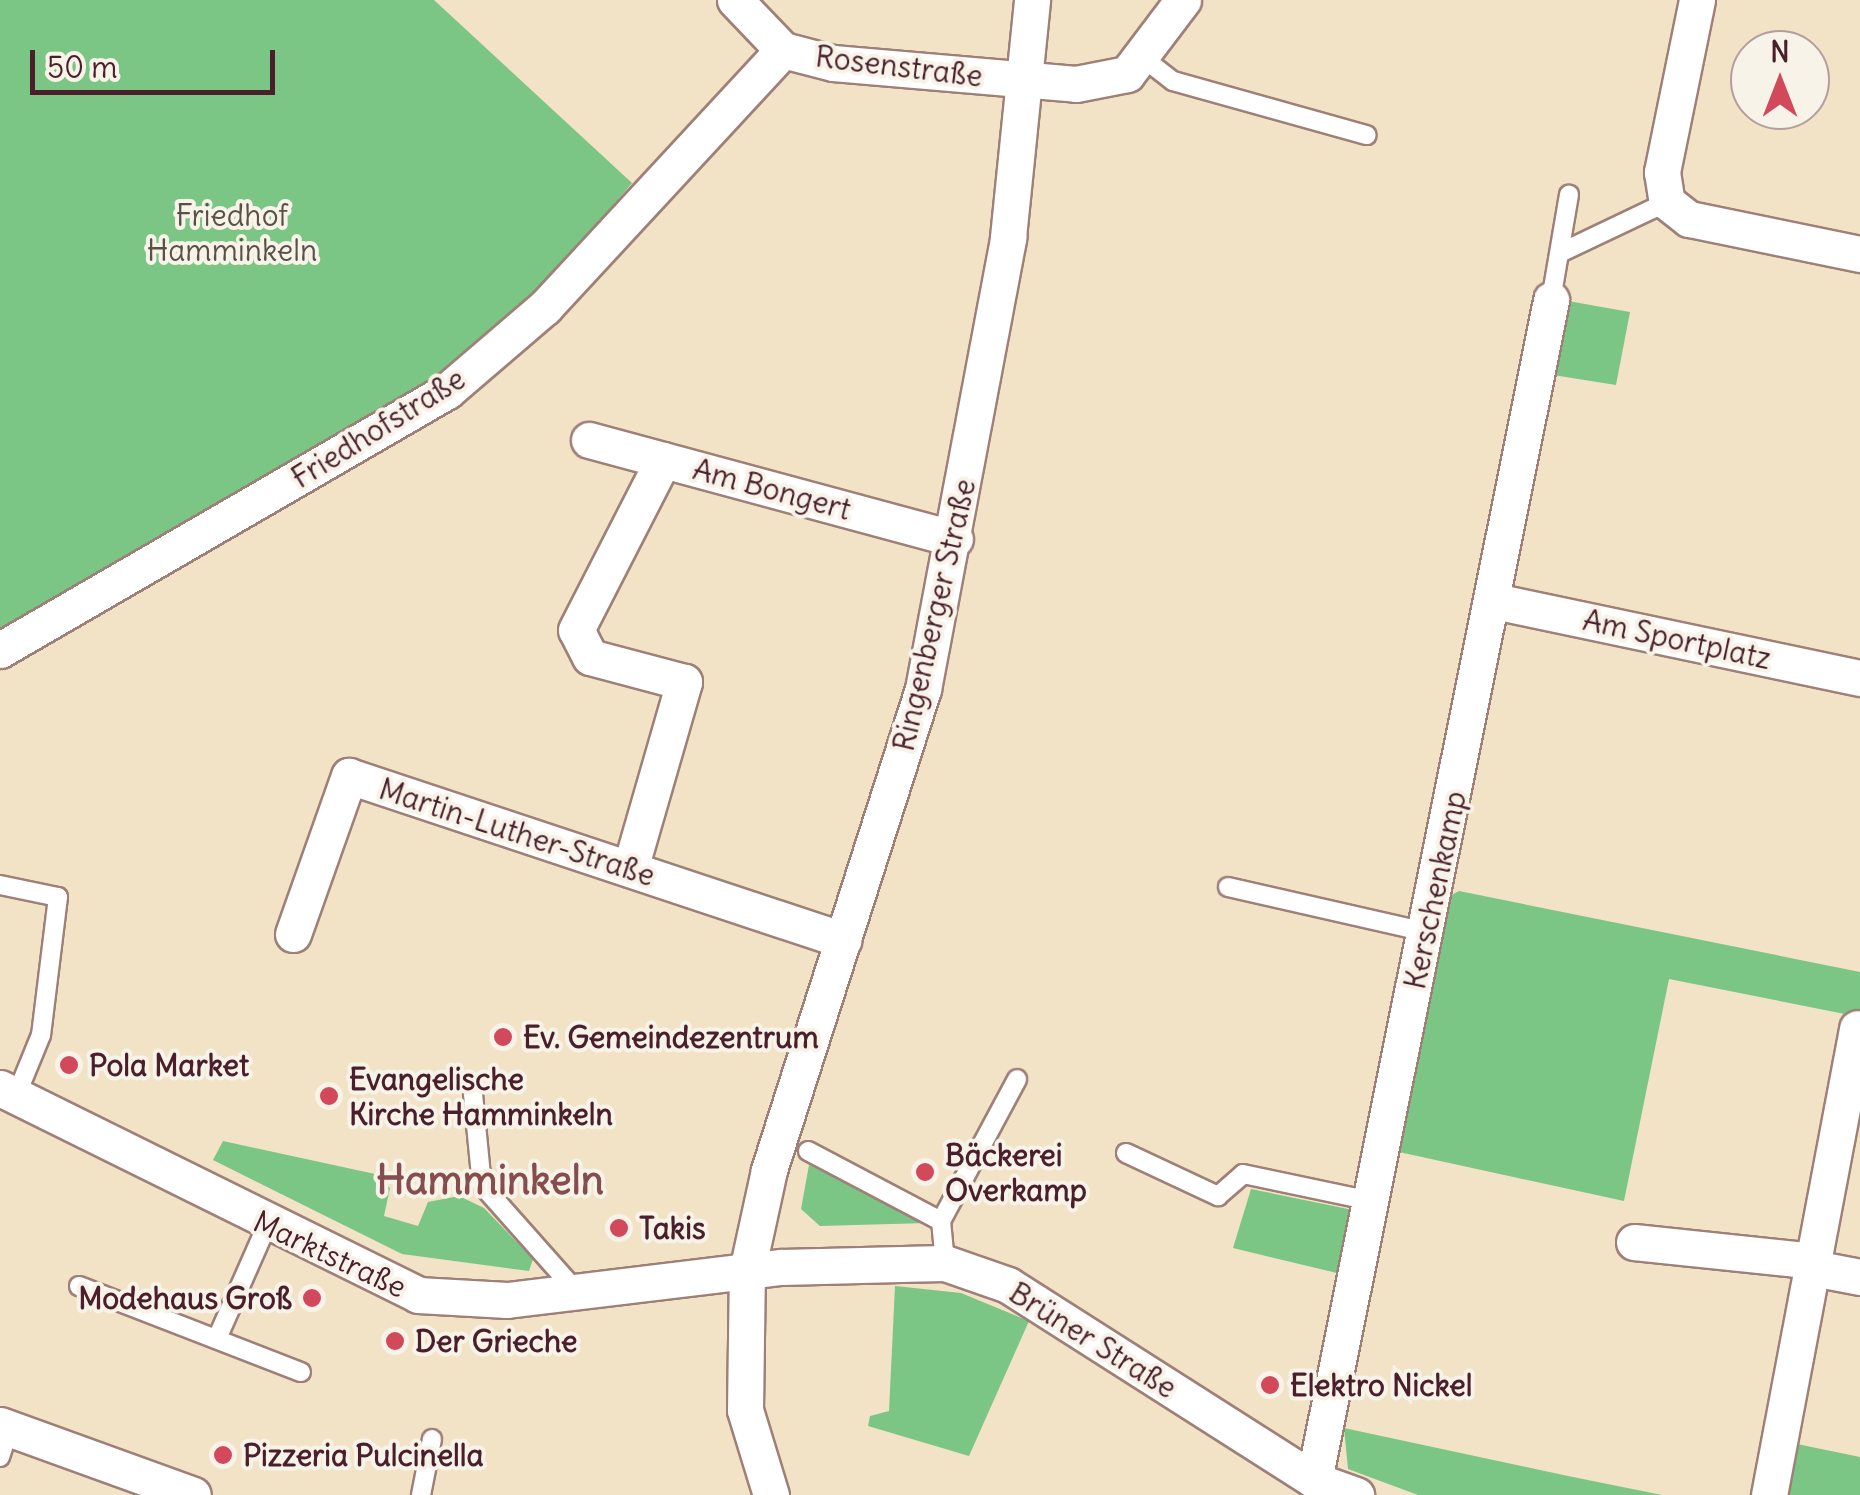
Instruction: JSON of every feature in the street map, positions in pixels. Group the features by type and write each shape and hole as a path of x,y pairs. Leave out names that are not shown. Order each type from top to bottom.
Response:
{"street":[{"name":"Rosenstraße","path":"735,0 783,50 832,63 1024,80 1101,82 1142,57"},
{"name":"Ringenberger Straße","path":"771,1495 744,1410 747,1271 769,1170 923,689 955,538 1008,237 1032,0"},
{"path":"1142,57 1183,0"},
{"path":"1697,0 1662,172 1667,202 1689,218 1860,254"},
{"name":"Friedhofstraße","path":"0,650 448,391 545,307 783,50"},
{"name":"Kerschenkamp","path":"1314,1480 1552,300"},
{"name":"Am Bongert","path":"589,440 955,538"},
{"path":"630,869 684,682 590,657 576,630 663,460"},
{"name":"Am Sportplatz","path":"1494,601 1860,678"},
{"name":"Martin-Luther-Straße","path":"293,934 348,776 844,940"},
{"path":"1769,1495 1857,1028"},
{"name":"Marktstraße","path":"8,1092 267,1225 418,1295 577,1292 747,1271"},
{"path":"1634,1242 1813,1264 1860,1278"},
{"name":"Brüner Straße","path":"747,1271 945,1264 1008,1285 1314,1480 1356,1495"},
{"path":"3,1437 194,1495"}],"lane":[{"path":"1142,57 1173,81 1367,135"},
{"path":"1552,300 1569,195"},
{"path":"1560,253 1667,202"},
{"path":"0,885 58,897 41,1034 8,1092"},
{"path":"1228,887 1426,932"},
{"path":"945,1264 941,1221 1018,1079"},
{"path":"473,1094 482,1185 577,1292"},
{"path":"808,1150 941,1221"},
{"path":"1126,1153 1218,1196 1243,1174 1372,1201"},
{"path":"219,1334 267,1225"},
{"path":"79,1286 219,1334 301,1372"},
{"path":"421,1495 432,1440"}],"green space":[{"name":"Friedhof Hamminkeln","path":"0,0 434,0 632,183 514,323 476,353 0,631"},
{"path":"1568,301 1630,312 1616,385 1553,375"},
{"path":"1459,891 1860,972 1860,1017 1669,979 1624,1201 1399,1152 1448,897"},
{"path":"223,1141 375,1174 390,1188 384,1216 418,1226 428,1202 459,1196 484,1208 533,1259 529,1271 402,1254 213,1160"},
{"path":"809,1165 925,1218 927,1223 820,1226 801,1209"},
{"path":"1251,1189 1353,1210 1341,1274 1233,1248"},
{"path":"895,1286 961,1293 1029,1321 969,1456 868,1426 870,1416 889,1411"},
{"path":"1344,1428 1662,1495 1418,1495 1348,1469"},
{"path":"1797,1444 1860,1457 1860,1495 1787,1495"}],"place":[{"name":"Ev. Gemeindezentrum","path":"503,1037"},
{"name":"Pola Market","path":"69,1065"},
{"name":"Evangelische Kirche Hamminkeln","path":"329,1096"},
{"name":"Bäckerei Overkamp","path":"925,1172"},
{"name":"Takis","path":"619,1228"},
{"name":"Modehaus Groß","path":"312,1298"},
{"name":"Der Grieche","path":"395,1341"},
{"name":"Elektro Nickel","path":"1270,1385"},
{"name":"Pizzeria Pulcinella","path":"223,1455"}],"district":[{"name":"Hamminkeln","path":"490,1180"}]}
